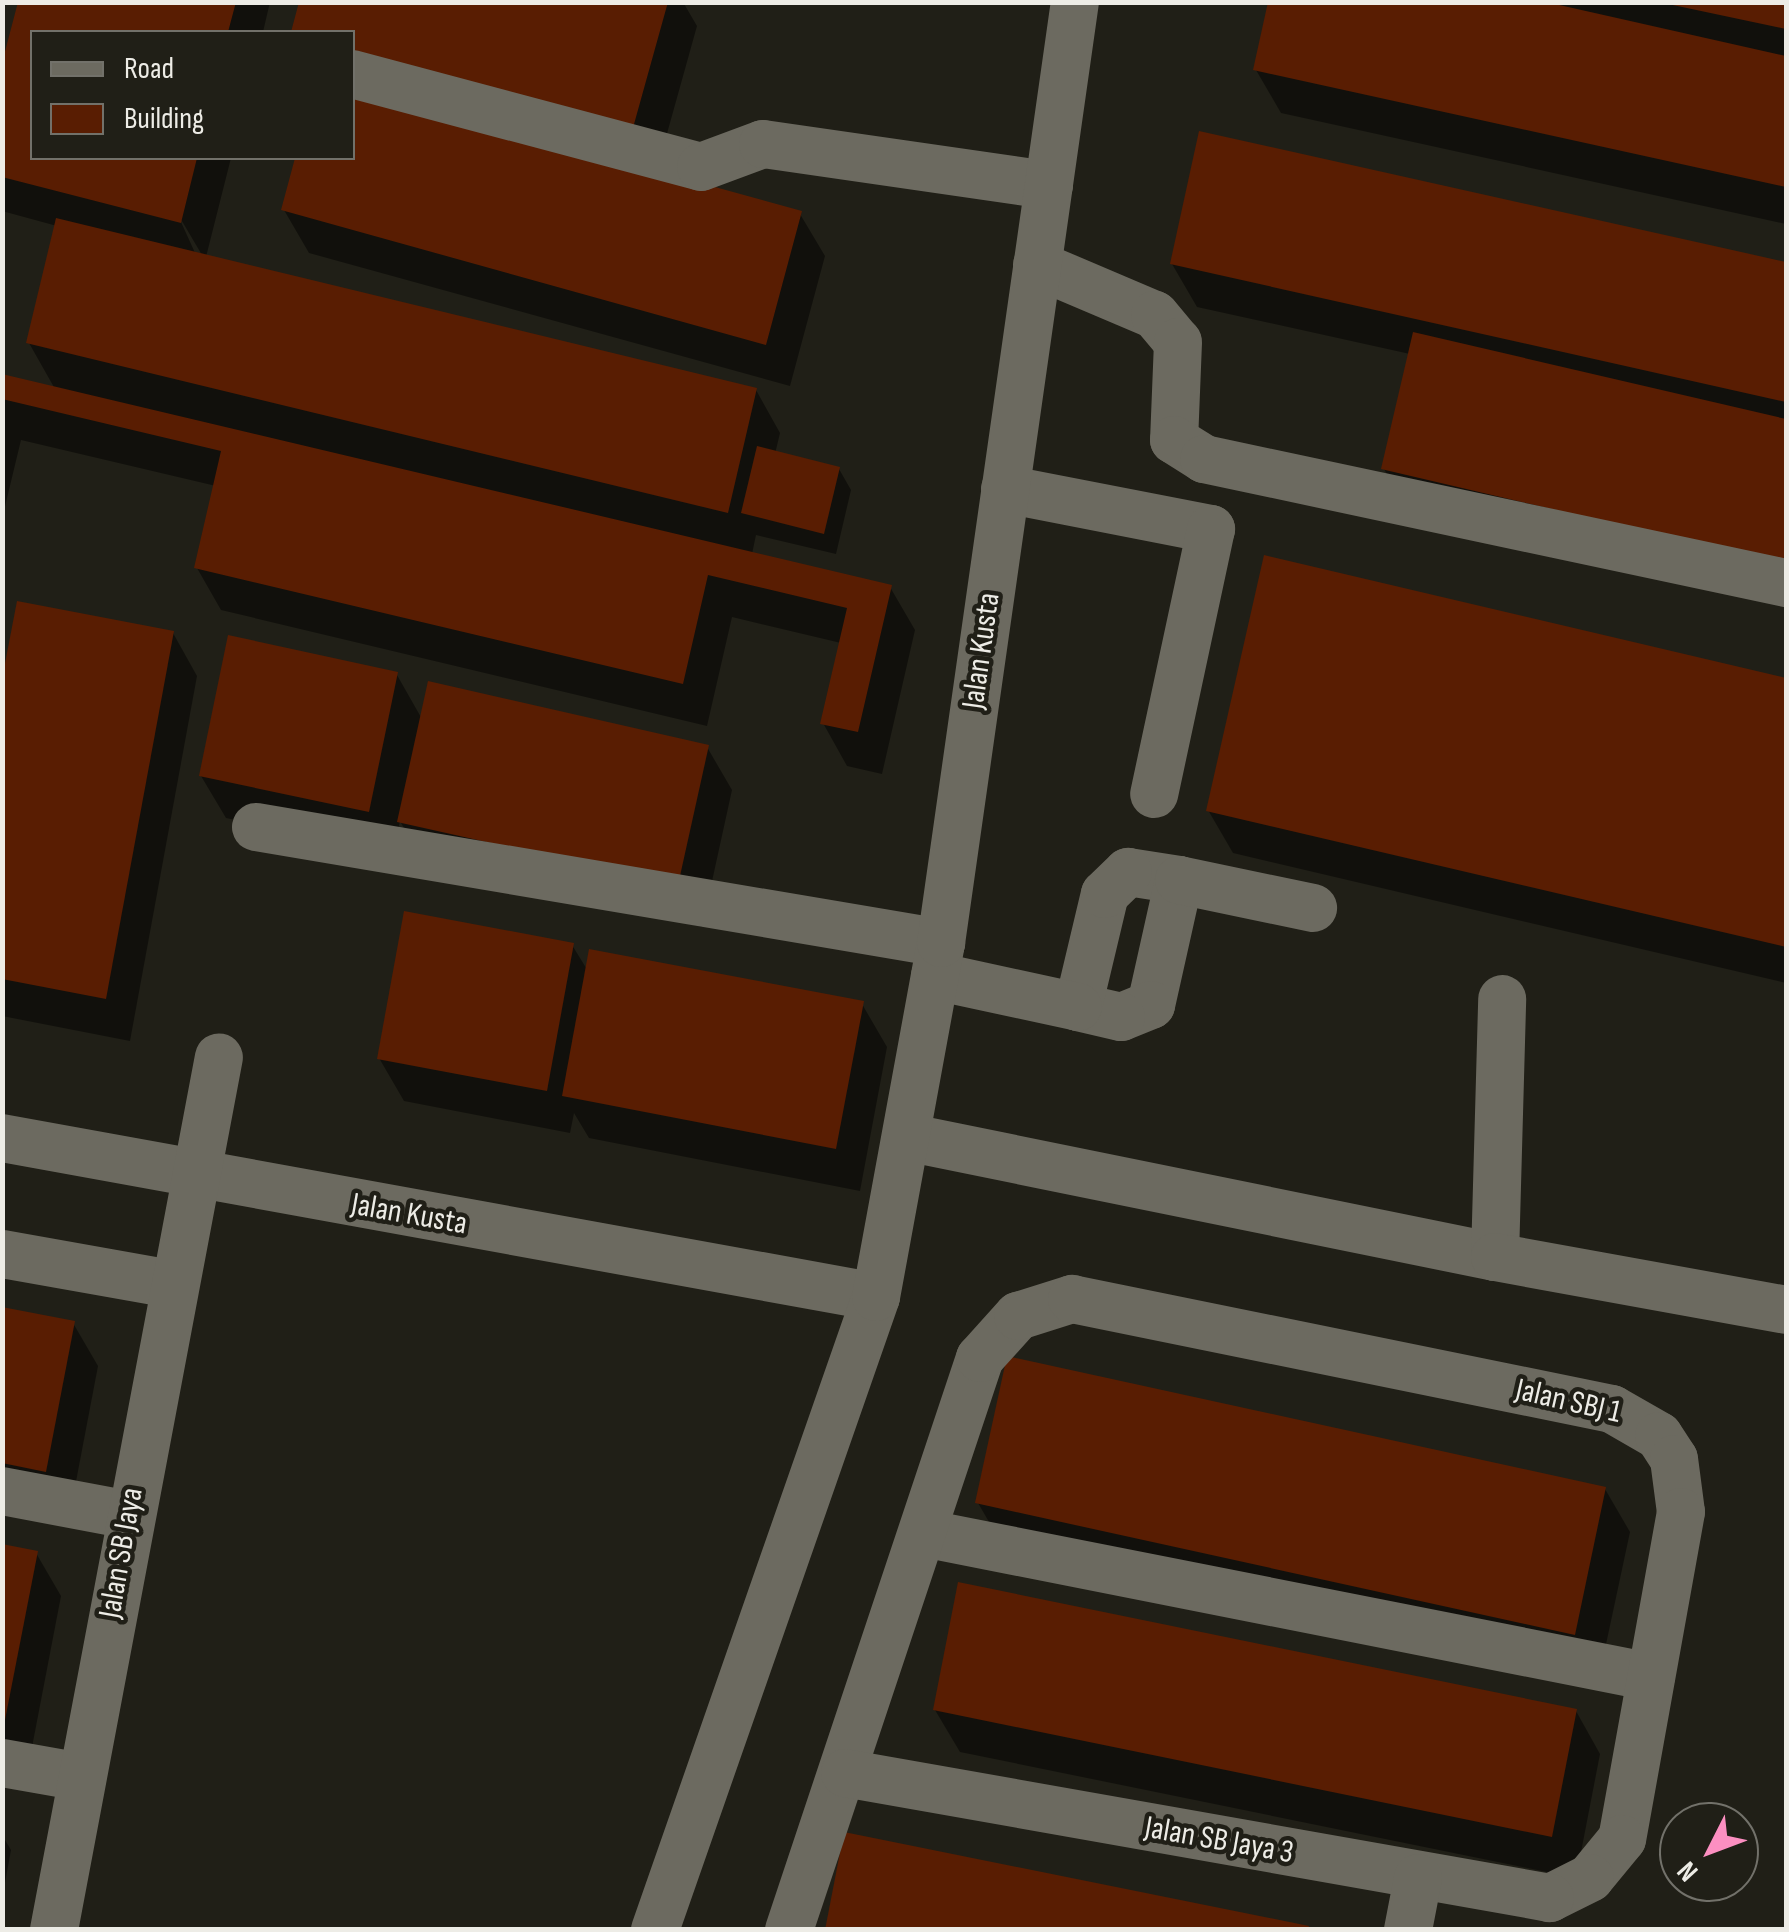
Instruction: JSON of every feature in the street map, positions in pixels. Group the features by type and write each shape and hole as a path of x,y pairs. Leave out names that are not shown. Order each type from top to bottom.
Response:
{"street":[{"name":"Jalan Kusta","path":"655,1930 876,1297 938,960 1075,2"},
{"path":"355,75 701,167 763,144 1049,185"},
{"path":"1037,266 1155,315 1178,342 1174,440 1204,459 1786,583"},
{"path":"1005,489 1211,528 1154,794"},
{"path":"256,827 938,960 1078,1007 1132,1016 1151,1005 1179,880"},
{"path":"1078,1007 1110,883 1128,872 1313,908"},
{"path":"1495,1257 1502,999"},
{"name":"Jalan SB Jaya","path":"54,1930 190,1176 219,1057"},
{"name":"Jalan Kusta","path":"2,1138 190,1176 876,1297"},
{"path":"906,1138 1495,1257 1786,1310"},
{"path":"2,1254 170,1284"},
{"name":"Jalan SBJ 1","path":"923,1534 980,1358 1018,1316 1072,1299 1638,1419 1659,1436 1682,1485 1622,1839 1590,1878"},
{"path":"2,1491 129,1516"},
{"path":"790,1930 923,1534 1651,1677"},
{"path":"2,1764 81,1777"},
{"name":"Jalan SB Jaya 3","path":"845,1773 1418,1878 1550,1898 1590,1878"},
{"path":"1408,1930 1418,1878"}],"building":[{"path":"18,2 236,2 229,30 30,30 30,160 197,160 181,223 2,177 2,63"},
{"path":"299,2 668,2 631,135 355,56 355,30 292,30"},
{"path":"1268,2 1546,2 1786,56 1786,187 1253,70"},
{"path":"1668,2 1786,2 1786,29 1668,4"},
{"path":"355,88 802,211 766,345 281,210 294,160 355,160"},
{"path":"1199,131 1786,262 1786,402 1170,264"},
{"path":"56,218 757,388 728,513 26,343"},
{"path":"1413,332 1786,419 1786,564 1381,469"},
{"path":"2,374 892,585 858,732 820,724 847,608 708,575 683,684 194,568 221,451 2,399"},
{"path":"757,446 840,467 824,534 741,513"},
{"path":"1264,555 1786,678 1786,947 1206,811"},
{"path":"17,601 174,631 106,999 2,979 2,679"},
{"path":"228,635 398,672 369,812 199,776"},
{"path":"428,681 709,745 678,885 397,822"},
{"path":"404,911 574,943 547,1091 377,1059"},
{"path":"589,949 864,1001 836,1149 562,1096"},
{"path":"2,1307 75,1321 46,1472 2,1463"},
{"path":"1007,1356 1606,1487 1575,1635 975,1503"},
{"path":"2,1544 38,1551 4,1725 2,1725"},
{"path":"958,1582 1577,1709 1552,1837 933,1710"},
{"path":"844,1832 1309,1926 1308,1930 825,1930"}]}
